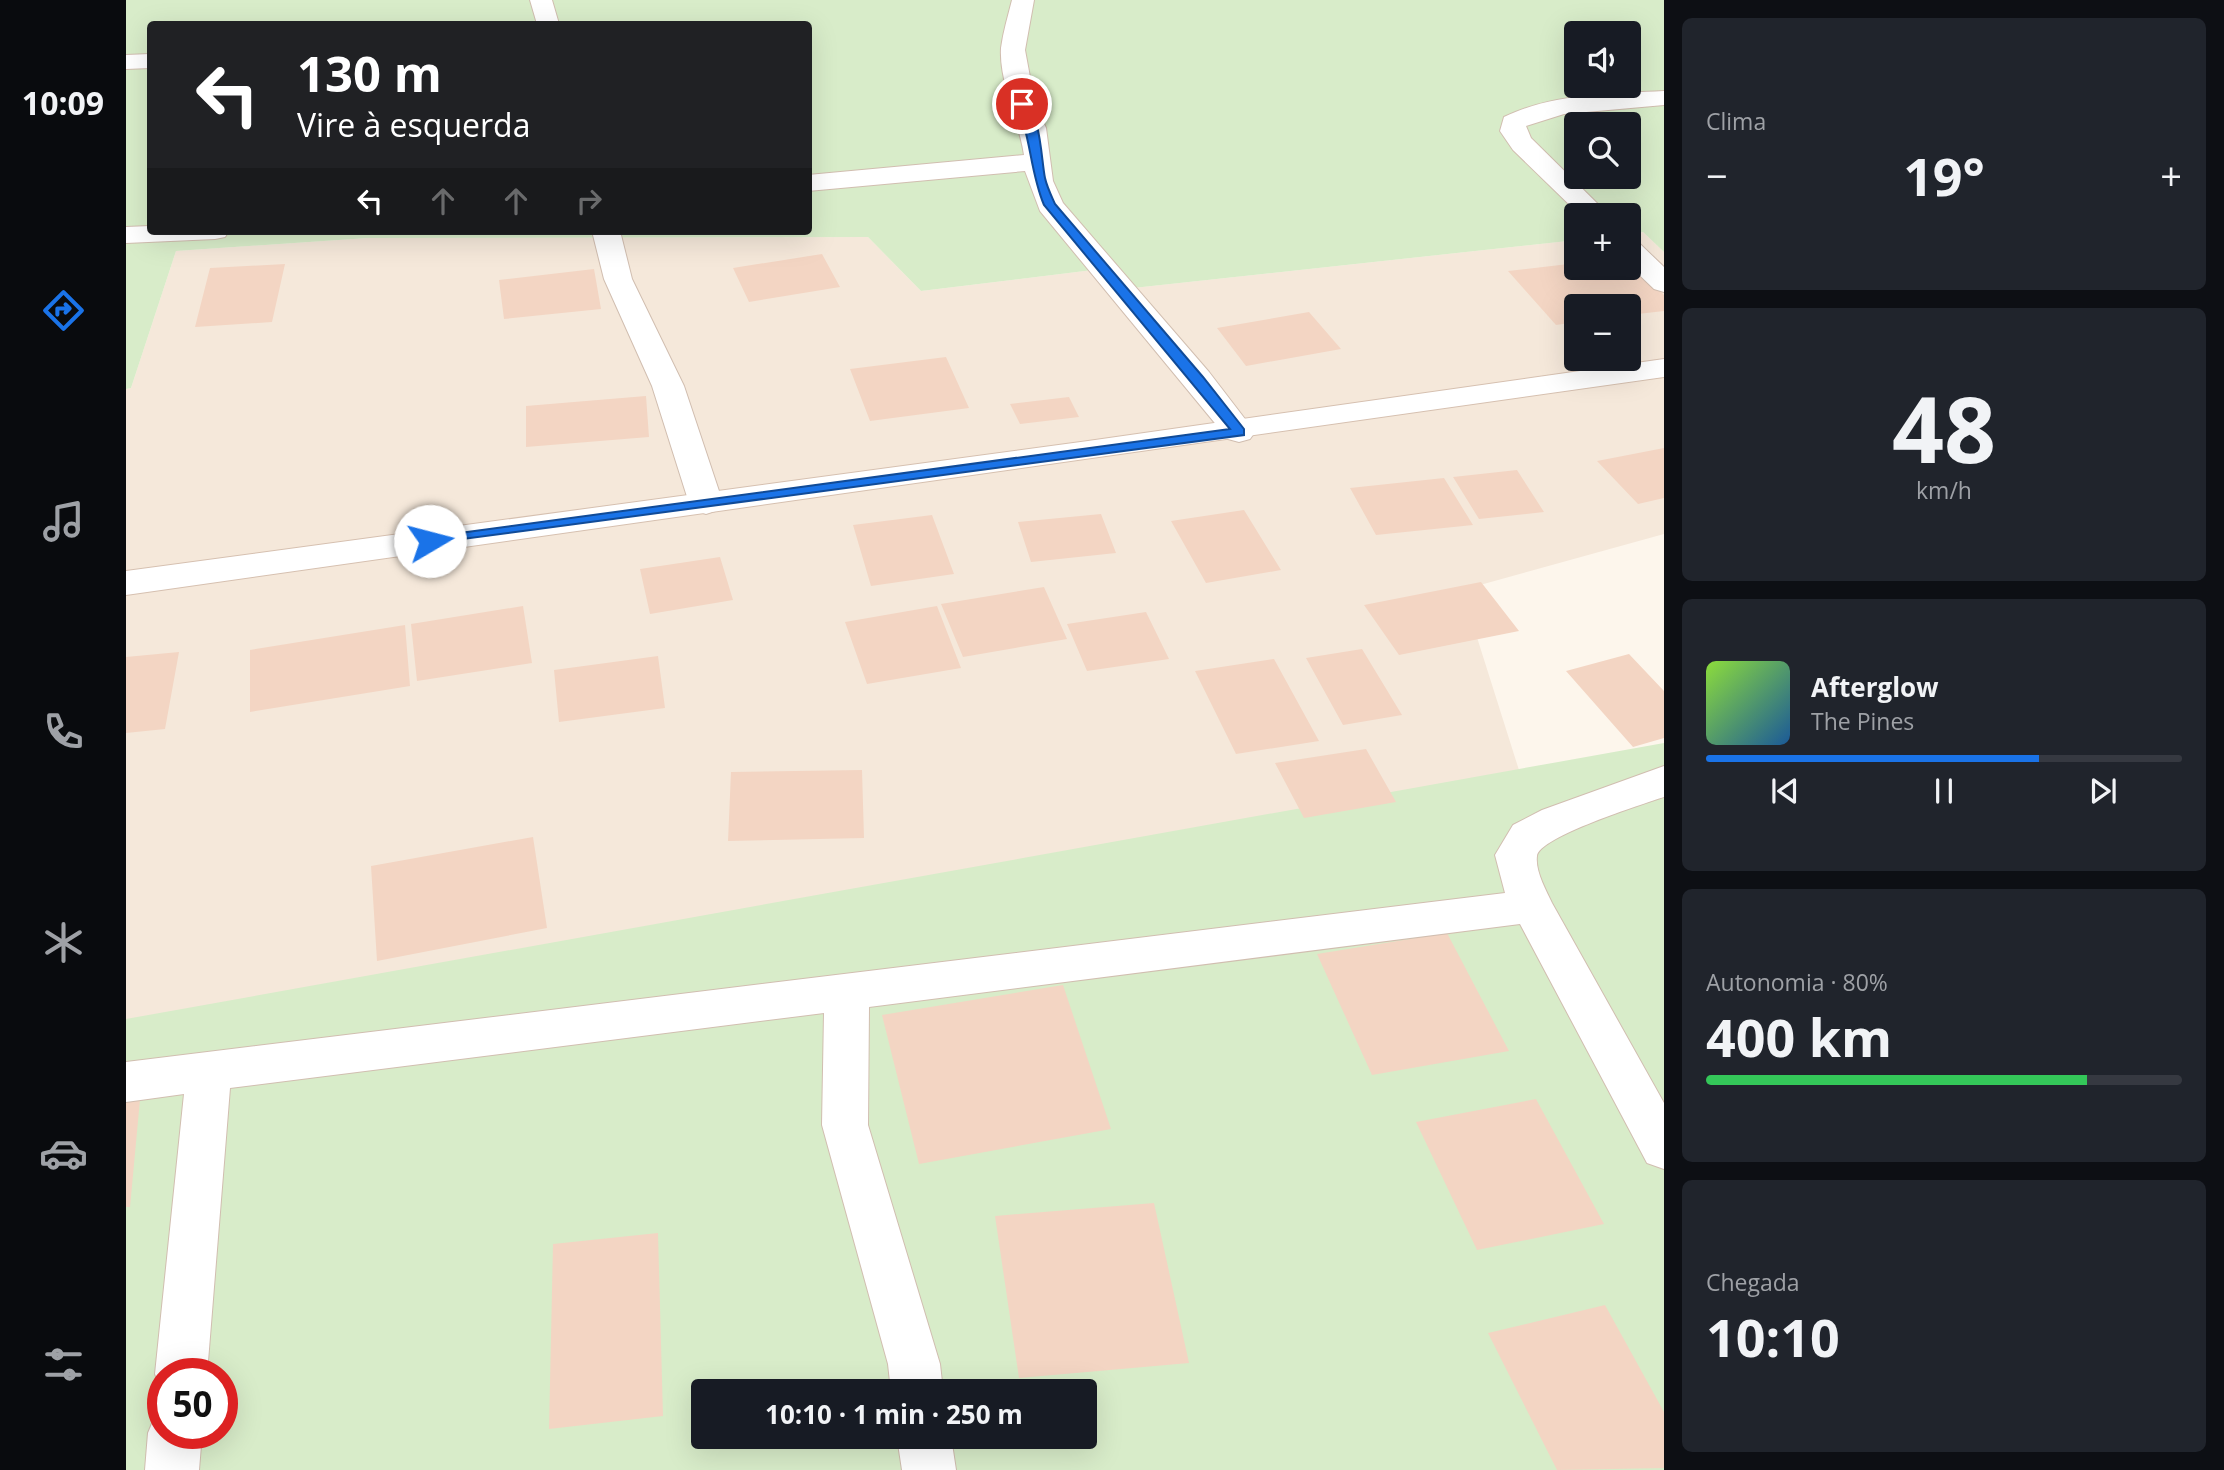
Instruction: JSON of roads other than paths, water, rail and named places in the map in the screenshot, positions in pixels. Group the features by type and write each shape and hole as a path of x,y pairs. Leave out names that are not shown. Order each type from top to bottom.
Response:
{"street":[{"path":"541,0 547,21"},
{"path":"1023,0 1013,50 1022,104 1033,128 1040,181 1050,205 1198,379 1239,432"},
{"path":"126,62 147,61"},
{"path":"1583,203 1522,144 1513,131 1513,122 1524,114 1549,108 1664,98"},
{"path":"812,183 1037,162"},
{"path":"126,235 147,234"},
{"path":"607,235 618,279 668,386 706,503"},
{"path":"1641,261 1664,283"},
{"path":"126,583 1239,432 1664,368"},
{"path":"1664,781 1556,821 1527,836 1516,855 1519,876 1532,906 1664,1148"},
{"path":"126,1082 1532,906"},
{"path":"847,993 845,1125 916,1379"},
{"path":"182,1358 209,1072"},
{"path":"172,1470 174,1449"},
{"path":"926,1449 929,1470"}]}
